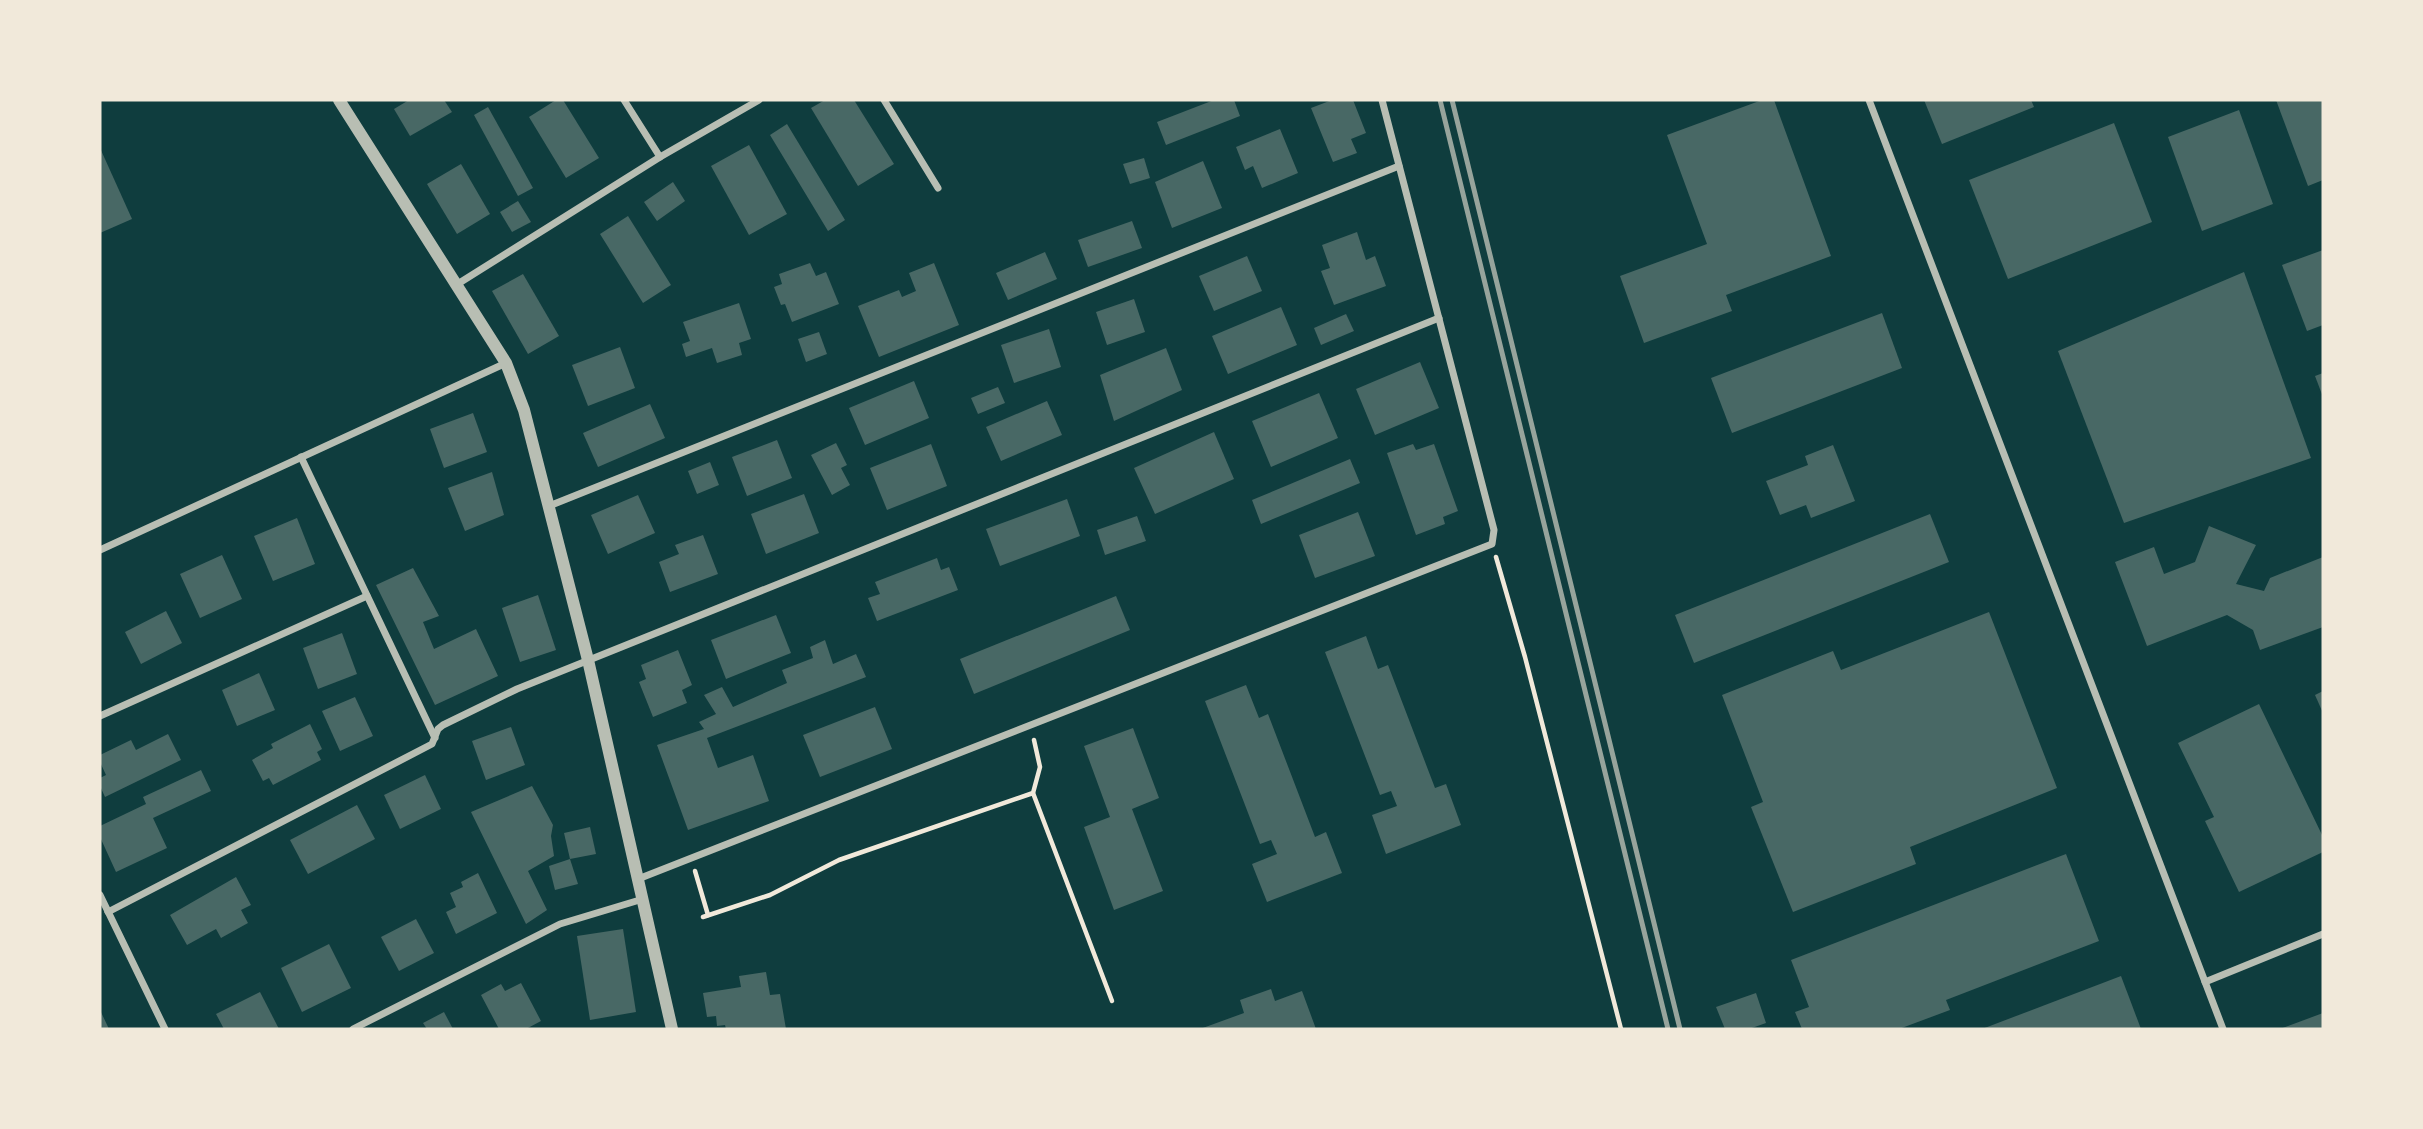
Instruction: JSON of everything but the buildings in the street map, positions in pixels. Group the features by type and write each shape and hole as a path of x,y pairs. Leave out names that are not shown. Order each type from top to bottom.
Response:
{"street":[{"path":"339,100 506,363 524,410 588,660 671,1029"},
{"path":"624,100 660,158"},
{"path":"456,285 759,100"},
{"path":"884,100 938,188"},
{"path":"638,879 1492,544 1494,530 1382,100"},
{"path":"1869,100 2222,1029"},
{"path":"549,506 1399,166"},
{"path":"108,912 432,744 438,729 443,725 517,689 1439,318"},
{"path":"100,550 506,363"},
{"path":"302,457 435,738"},
{"path":"100,716 367,596"},
{"path":"100,895 165,1029"},
{"path":"353,1029 559,924 642,899"},
{"path":"2204,982 2323,934"}],"path":[{"path":"1492,544 1525,657 1621,1029"},
{"path":"1031,726 1040,767 1033,793 1112,1002"},
{"path":"690,859 706,916 770,895 839,860 1033,793"}],"railway":[{"path":"1440,100 1668,1029"},
{"path":"1452,100 1680,1029"}]}
